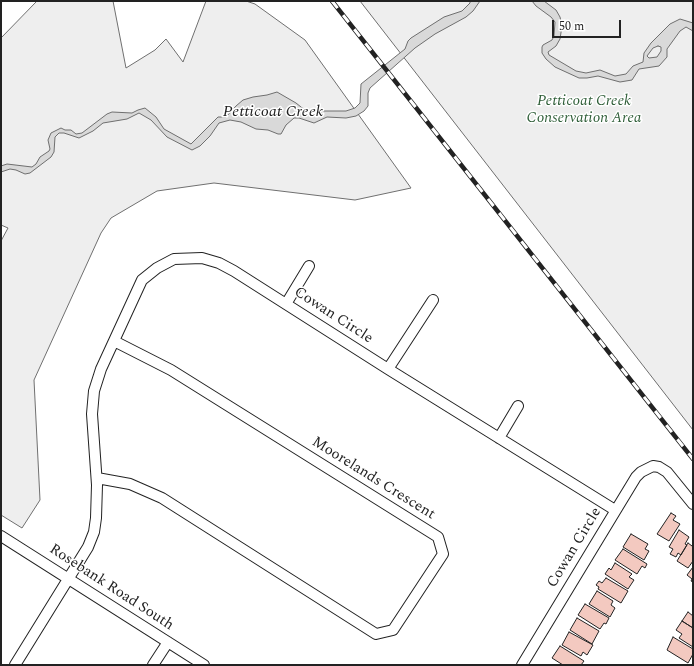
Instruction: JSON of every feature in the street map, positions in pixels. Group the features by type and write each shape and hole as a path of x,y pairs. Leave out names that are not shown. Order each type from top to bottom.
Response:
{"street":[{"name":"Cowan Circle","path":"15,665 88,547 94,532 97,498 92,414 94,390 101,369 142,280 157,268 174,259 202,258 219,263 615,510 522,665"},
{"path":"286,304 309,266"},
{"path":"388,369 433,300"},
{"name":"Moorelands Crescent","path":"96,478 130,484 162,498 376,634 393,630 442,554 438,537 171,370 114,341"},
{"path":"500,438 518,406"},
{"path":"615,510 636,477 641,472 653,466 659,467 667,472 693,504"},
{"name":"Rosebank Road South","path":"1,536 204,665"},
{"path":"153,665 168,642"}],"green space":[{"path":"37,1 113,1 126,68 155,50 166,39 183,62 206,1 246,1 255,4 305,40 411,188 355,200 214,183 157,191 111,218 101,233 34,380 40,500 22,528 1,515 1,241 8,228 1,225 1,38"},
{"name":"Petticoat Creek Conservation Area","path":"360,1 693,1 693,430 648,372"}],"water":[{"name":"Petticoat Creek","path":"470,1 480,1 473,11 466,17 435,34 415,48 370,88 368,93 368,106 364,111 356,116 346,118 327,117 314,123 299,118 294,118 286,125 281,134 268,130 256,129 241,122 230,120 219,123 210,136 200,146 192,150 167,137 151,120 139,113 127,119 103,123 93,131 79,138 64,133 59,133 55,137 54,152 51,157 30,173 25,174 10,169 1,172 1,166 7,164 32,167 36,164 40,157 50,149 48,140 51,133 61,128 71,130 76,134 82,133 107,114 112,112 132,113 145,108 156,117 164,129 191,144 218,117 226,117 243,100 253,97 277,92 296,103 311,115 317,115 324,111 346,111 355,108 360,103 361,84 405,49 411,38 444,17 462,11 470,3"},
{"path":"532,1 544,1 556,10 560,17 562,26 560,39 556,46 548,52 549,55 576,71 586,73 600,70 615,76 626,74 633,66 643,62 644,53 651,43 670,24 680,19 693,23 693,31 686,27 680,31 667,49 667,57 659,66 639,69 632,80 620,82 598,76 579,78 555,67 542,53 543,45 552,40 554,36 555,22 551,17 536,6","holes":["658,46 661,47 661,51 657,57 649,58 647,56 653,48"]}],"building":[{"path":"671,513 676,516 673,520 680,524 669,541 657,534"},
{"path":"679,530 689,537 685,544 687,545 681,555 678,553 676,557 670,554 673,549 669,547"},
{"path":"631,534 648,544 645,549 649,551 644,560 623,547"},
{"path":"688,543 692,546 693,544 693,561 688,568 677,561"},
{"path":"623,549 647,564 645,568 642,566 637,574 615,560"},
{"path":"615,563 632,574 629,577 634,580 628,589 605,574 609,568 611,570"},
{"path":"693,567 693,582 687,575"},
{"path":"606,578 628,591 621,603 598,589 599,587 596,585 599,581 602,583"},
{"path":"597,591 613,601 611,605 615,608 610,617 589,604"},
{"path":"585,604 609,618 606,624 604,623 600,629 578,615"},
{"path":"688,612 693,616 693,628 682,621"},
{"path":"577,618 599,631 592,644 570,630"},
{"path":"682,621 693,628 693,647 679,638 682,634 676,630"},
{"path":"569,632 593,645 587,655 583,652 581,656 562,645"},
{"path":"673,637 693,649 693,654 688,663 667,650"},
{"path":"560,646 584,661 581,665 563,665 552,658"}],"railway":[{"path":"332,1 693,459"}]}
